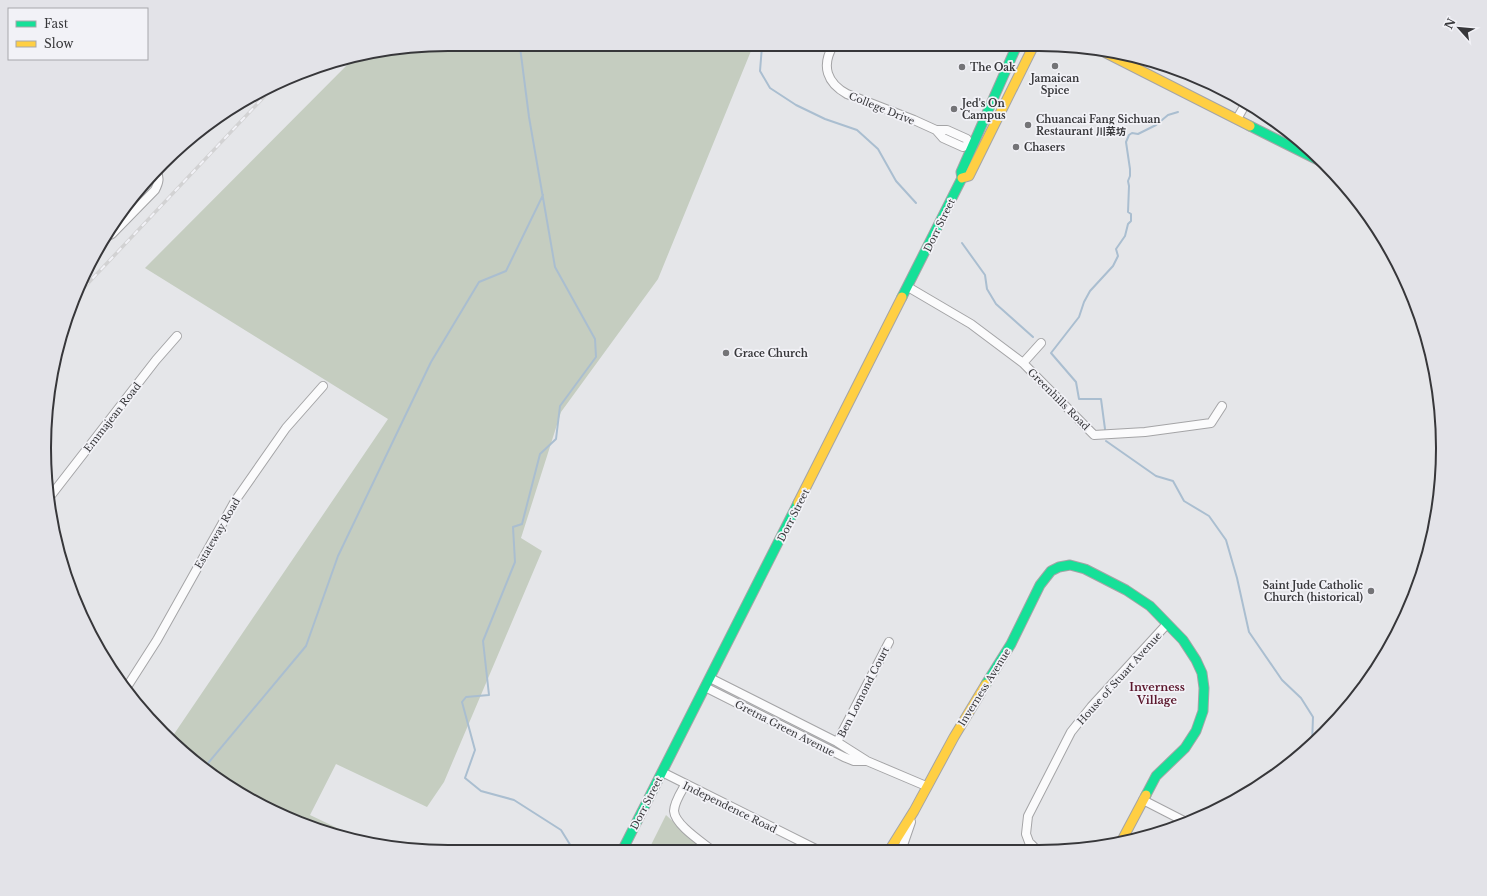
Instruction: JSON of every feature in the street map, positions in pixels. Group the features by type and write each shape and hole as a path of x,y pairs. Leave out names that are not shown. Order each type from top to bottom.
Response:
{"main road":[{"name":"Dorr Street","path":"625,845 962,178 961,172 970,146 1014,51"},
{"name":"Dorr Street","path":"962,178 969,176 1031,51"},
{"path":"1120,60 1304,153"},
{"name":"Inverness Avenue","path":"893,845 914,812 926,786 981,691 1011,644 1040,585 1051,571 1059,567 1070,565 1086,569 1126,590 1150,606 1167,624"},
{"path":"1125,835 1156,776 1185,748 1196,731 1203,711 1204,688 1202,674 1196,660 1183,640 1167,624"}],"street":[{"name":"College Drive","path":"830,51 827,57 827,69 829,76 836,87 847,94 936,130 943,138 963,147 970,146"},
{"path":"1237,119 1243,107"},
{"path":"116,230 155,190 159,182 159,176"},
{"name":"Greenhills Road","path":"908,287 971,324 1024,363 1094,435 1145,432 1211,423 1222,406"},
{"name":"Emmajean Road","path":"53,492 156,360 177,336"},
{"path":"1024,363 1041,343"},
{"name":"Estateway Road","path":"129,684 157,640 235,501 286,428 323,386"},
{"name":"House of Stuart Avenue","path":"1032,845 1026,834 1028,816 1071,732 1091,707 1167,624"},
{"name":"Ben Lomond Court","path":"838,743 888,642"},
{"name":"Gretna Green Avenue","path":"710,678 838,743 867,762 926,786"},
{"name":"Gretna Green Avenue","path":"705,687 840,756 867,762"},
{"path":"826,749 838,743 840,756"},
{"name":"Independence Road","path":"662,772 685,785 808,845"},
{"path":"685,785 674,810 678,823 706,845"},
{"path":"1143,800 1180,819"},
{"name":"Inverness Avenue","path":"903,845 914,812"}],"shaded area":[{"path":"448,51 751,51 658,279 561,412 521,538 542,551 444,782 427,807 336,764 310,815 341,830 320,824 296,815 249,792 206,763 174,735 388,419 145,268 348,64 396,54"},
{"path":"666,815 698,845 651,845"}],"waterway":[{"path":"521,51 529,117 555,267 595,339 596,357 560,406 556,439 540,454 522,524 513,527 515,562 483,641 489,695 466,697 462,702 475,750 465,778 481,791 514,800 561,830 570,845"},
{"path":"762,51 760,71 770,88 796,105 825,119 857,130 878,149 896,181 916,203"},
{"path":"1105,429 1101,399 1079,399 1076,382 1051,353 1079,317 1084,302 1090,291 1113,266 1118,256 1116,249 1125,236 1128,224 1131,221 1131,214 1128,212 1128,181 1130,169 1126,142 1129,135 1132,133 1138,134 1156,125 1168,115 1178,112"},
{"path":"207,764 306,646 338,556 431,362 479,282 506,271 543,195"},
{"path":"962,243 985,275 987,289 996,304 1033,337"},
{"path":"1106,441 1156,476 1173,481 1184,501 1209,516 1226,540 1237,578 1249,632 1282,680 1301,698 1313,717 1312,736"}],"railway":[{"path":"86,286 265,96"}],"traffic: fast":[{"path":"902,297 962,178 961,172 1014,51"},
{"path":"1250,126 1305,153"},
{"path":"625,845 798,503"},
{"path":"986,684 1011,644 1040,585 1051,571 1059,567 1070,565 1085,569 1126,590 1150,606 1183,640 1196,660 1202,673 1204,688 1203,711 1196,731 1185,748 1156,776 1146,795"}],"traffic: slow":[{"path":"962,178 969,176 1031,51"},
{"path":"1119,60 1250,126"},
{"path":"798,503 902,297"},
{"path":"893,845 914,811 954,737 986,684"},
{"path":"1125,835 1146,795"}],"place":[{"name":"Jamaican Spice","path":"1055,66"},
{"name":"The Oak","path":"962,67"},
{"name":"Jed's On Campus","path":"954,109"},
{"name":"Chuancai Fang Sichuan Restaurant 川菜坊","path":"1028,125"},
{"name":"Chasers","path":"1016,147"},
{"name":"Grace Church","path":"726,353"},
{"name":"Saint Jude Catholic Church (historical)","path":"1371,591"}],"district":[{"name":"Inverness Village","path":"1157,693"}]}
